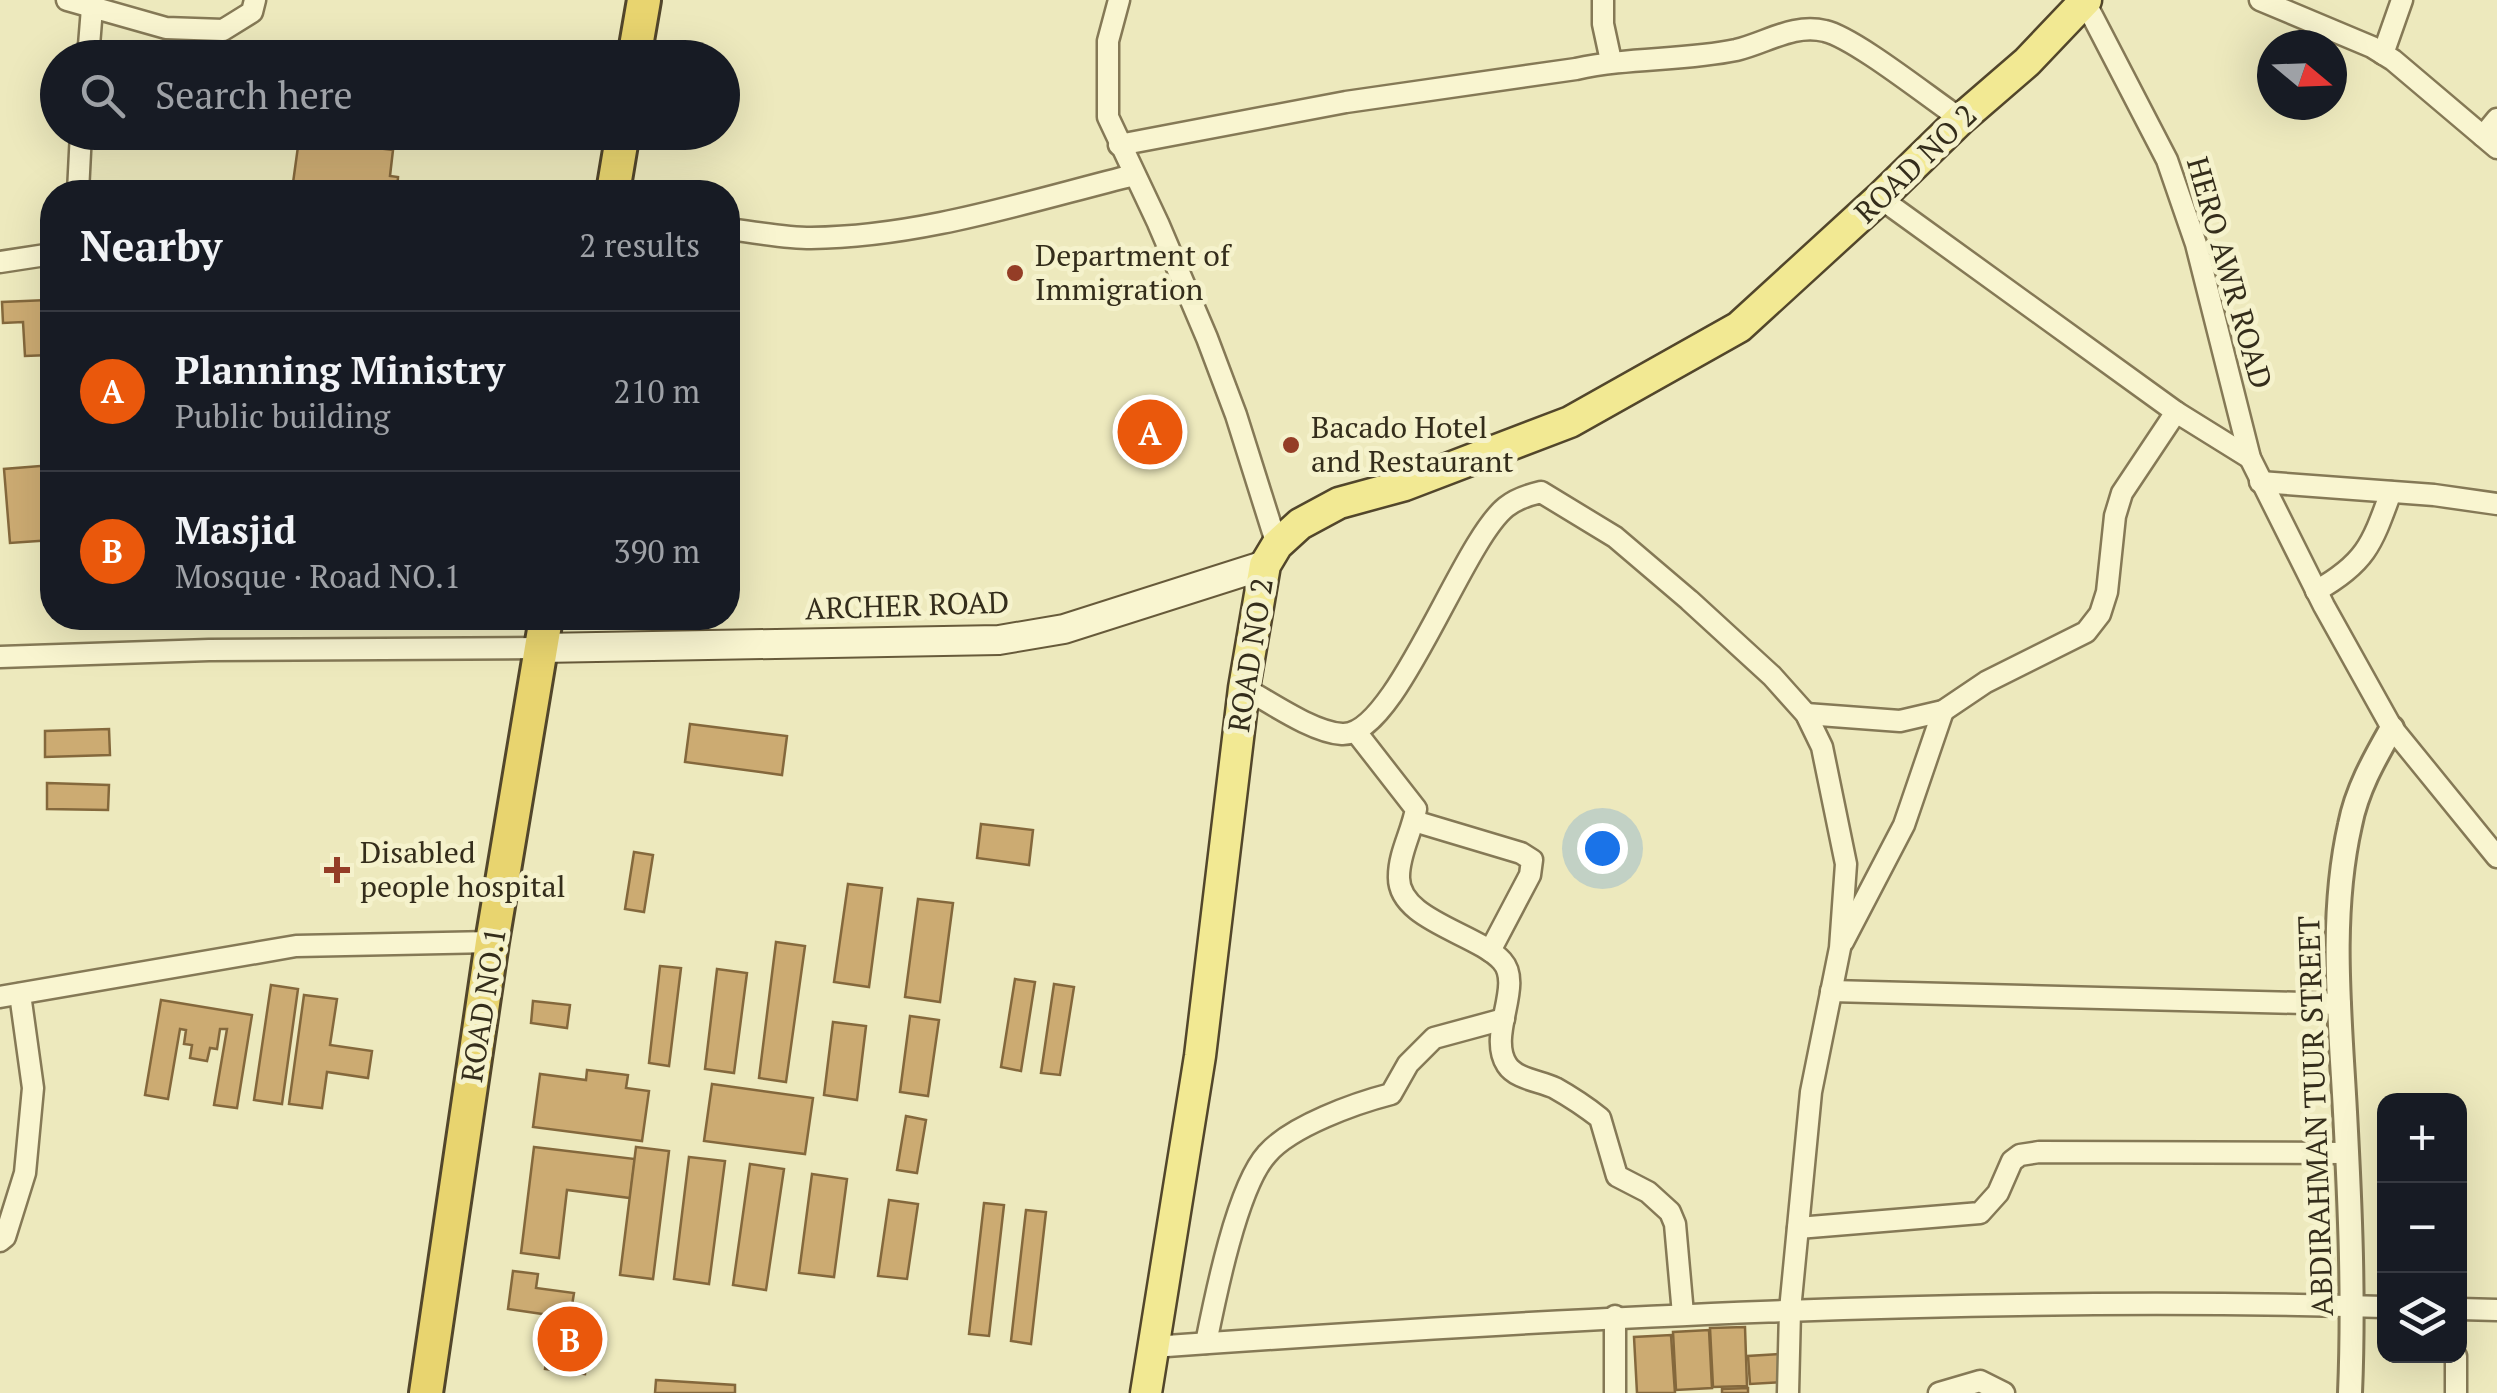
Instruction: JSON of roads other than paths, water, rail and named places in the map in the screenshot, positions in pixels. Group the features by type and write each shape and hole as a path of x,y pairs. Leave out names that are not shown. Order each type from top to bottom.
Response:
{"highway":[{"path":"637,40 644,0"},
{"path":"615,180 619,150"},
{"name":"ROAD NO.1","path":"426,1393 492,942 543,633"}],"main road":[{"name":"ROAD NO 2","path":"1146,1393 1200,1056 1244,688 1271,555 1300,524 1339,502 1405,485 1570,422 1740,327 1960,119 2027,62 2085,1"},
{"name":"ARCHER ROAD","path":"543,633 999,640 1064,630 1271,555"}],"street":[{"path":"67,0 166,28 223,30 252,12 256,0"},
{"path":"1118,0 1108,41 1108,117 1158,222 1213,353 1271,555"},
{"path":"1603,0 1603,24 1611,61"},
{"path":"2383,54 2402,0"},
{"name":"HERO AWR ROAD","path":"2085,1 2166,160 2201,262 2250,458 2260,482 2392,728 2497,857"},
{"path":"2272,2 2383,54 2490,142 2497,119"},
{"path":"89,40 92,8"},
{"path":"1119,145 1327,106 1611,61 1736,50 1798,29 1826,31 1852,44 1960,119"},
{"path":"79,180 80,150"},
{"path":"740,230 810,238 940,224 1134,175"},
{"path":"1880,198 2176,412 2250,458"},
{"path":"0,262 40,256"},
{"path":"1806,714 1900,722 1943,711 1986,682 2086,632 2100,614 2106,592 2114,516 2122,493 2176,412"},
{"path":"2260,482 2497,504"},
{"path":"1244,688 1327,730 1356,732 1388,700 1480,538 1504,508 1523,496 1541,492 1615,537 1772,676 1806,714 1822,747 1846,864 1840,948 1811,1092 1790,1310 1788,1393"},
{"path":"2316,591 2348,573 2361,558 2374,538 2391,492"},
{"path":"0,657 543,633"},
{"path":"1840,948 1904,825 1943,711"},
{"name":"ABDIRAHMAN TUUR STREET","path":"2350,1393 2353,1306 2339,894 2350,823 2370,768 2392,728"},
{"path":"1356,732 1416,809 1398,882 1406,900 1416,910 1504,962 1510,974 1499,1046 1513,1072 1554,1088 1600,1118 1616,1176 1648,1192 1670,1212 1675,1224 1683,1314"},
{"path":"1414,821 1521,853 1532,860 1530,875 1490,951"},
{"path":"0,1241 5,1237 25,1174 33,1088 10,996 296,946 492,942"},
{"path":"1831,991 2340,1004"},
{"path":"1206,1344 1217,1286 1236,1221 1267,1154 1298,1132 1351,1105 1391,1094 1408,1064 1434,1038 1504,1019"},
{"path":"1798,1228 1980,1213 1998,1193 2012,1160 2039,1152 2347,1153"},
{"path":"1154,1347 1615,1316 1790,1310 2016,1304 2377,1307"},
{"path":"2467,1309 2497,1310"},
{"path":"1615,1316 1615,1393"},
{"path":"2456,1363 2456,1393"},
{"path":"1938,1393 1980,1381 2004,1393"}],"place":[{"name":"Department of Immigration","path":"1015,273"},
{"name":"Planning Ministry","path":"1150,432"},
{"name":"Bacado Hotel and Restaurant","path":"1291,445"},
{"name":"Disabled people hospital","path":"337,870"},
{"name":"Masjid","path":"570,1339"}]}
